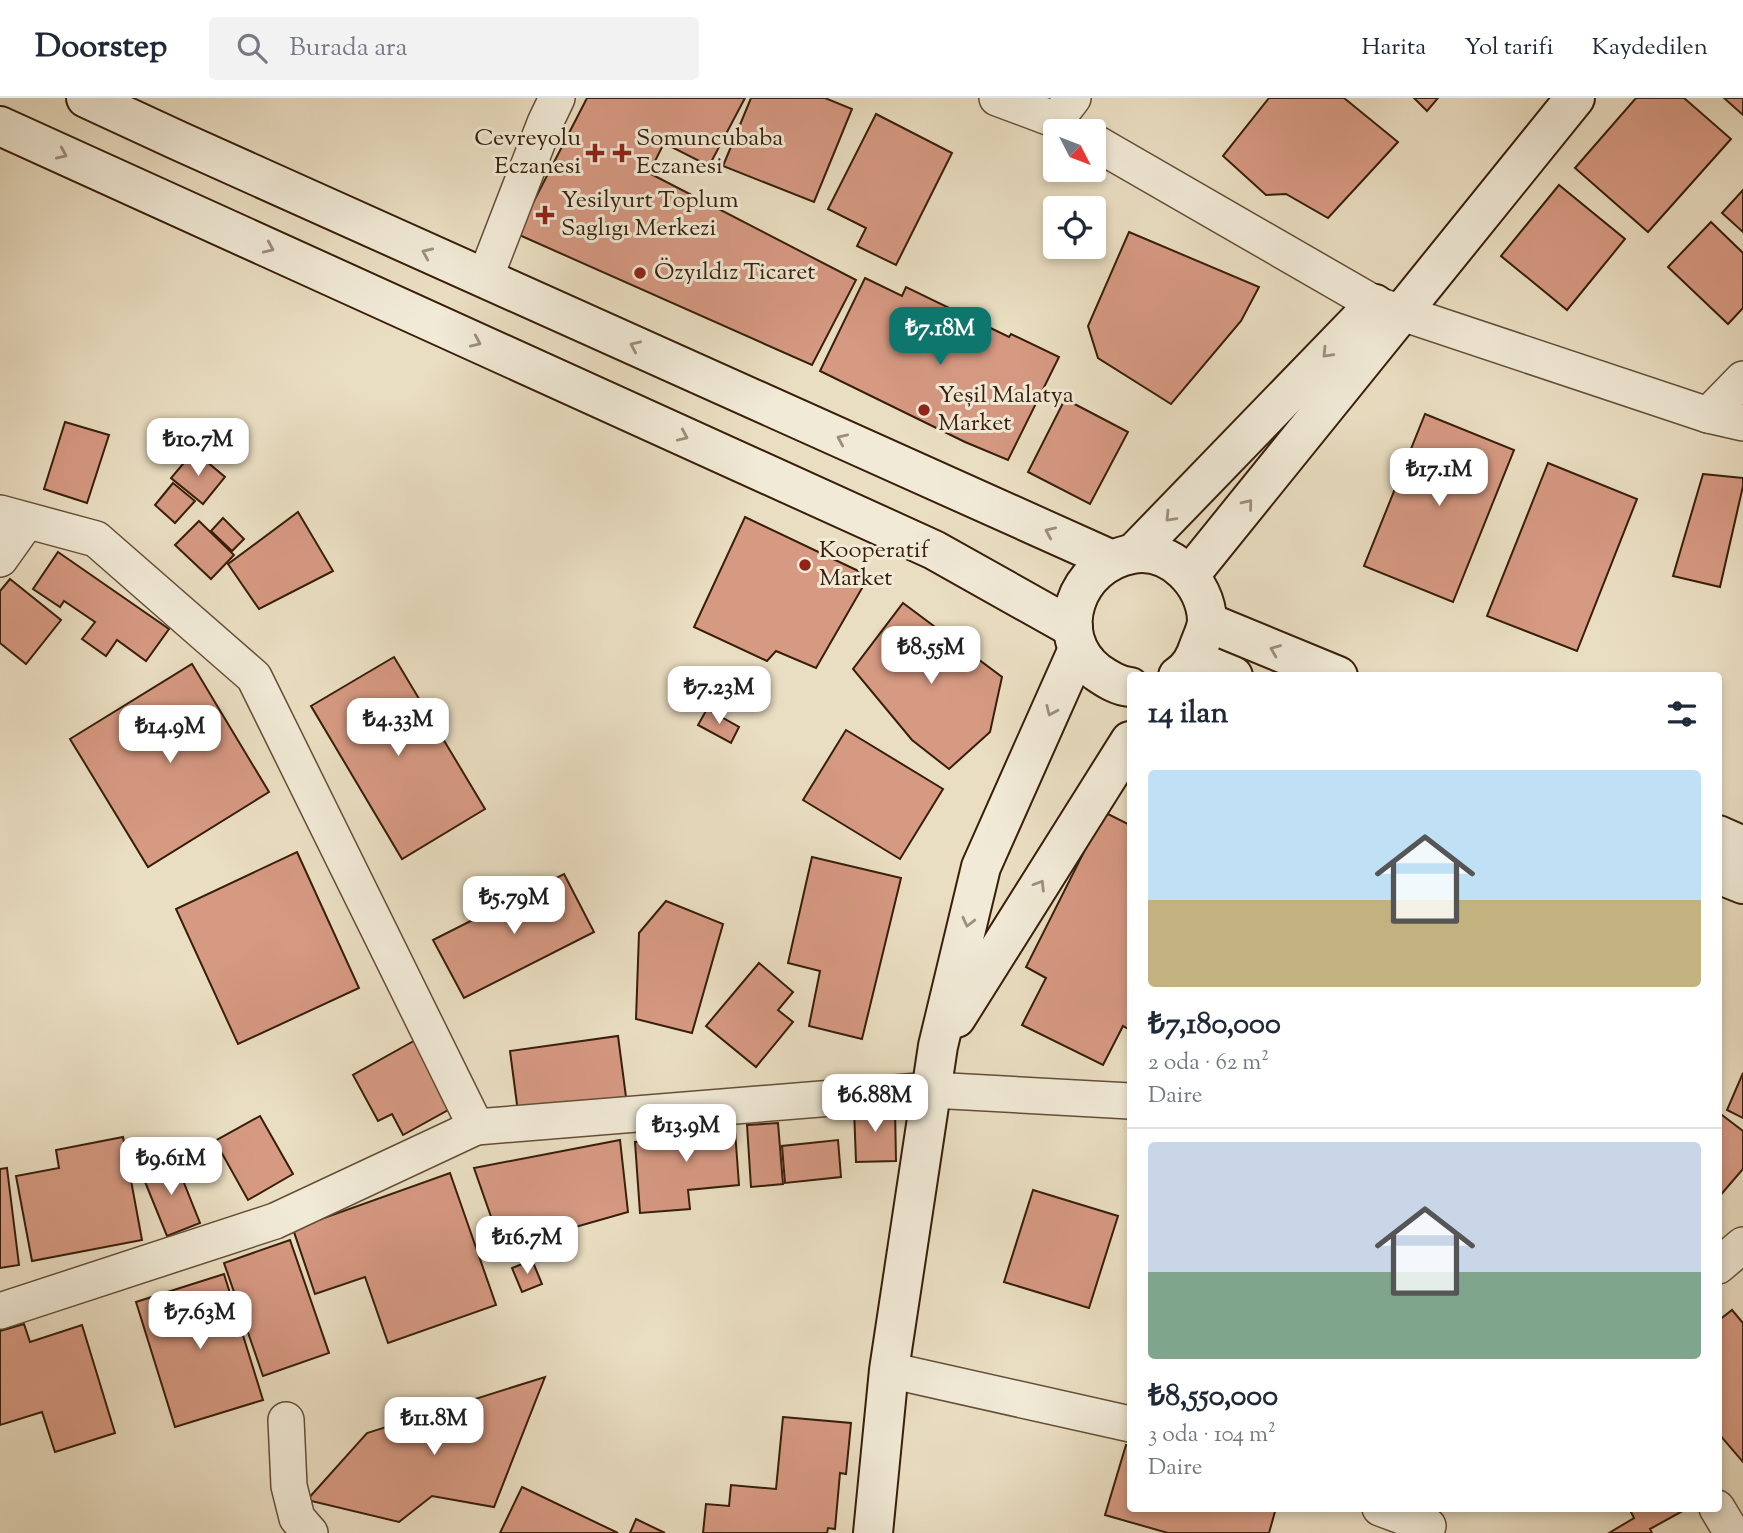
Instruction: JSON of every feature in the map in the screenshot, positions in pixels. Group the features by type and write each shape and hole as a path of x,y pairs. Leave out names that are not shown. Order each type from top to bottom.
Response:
{"main road":[{"path":"86,98 485,278 1123,557 1156,555 1177,564 1194,580 1204,600 1207,622 1186,668 1210,672"},
{"path":"1189,576 1389,308 1576,98"},
{"path":"0,126 934,550 1076,639"},
{"path":"1127,687 1107,679 1090,666 1076,639 1074,608 1081,588 1095,571 1123,557 1389,308"},
{"path":"1207,622 1328,672"},
{"path":"873,1533 889,1370 938,1046 981,867 1076,639"},
{"path":"938,1046 1127,746"},
{"path":"1722,837 1743,846"},
{"path":"1722,876 1743,884"}],"street":[{"path":"485,278 545,123 558,98"},
{"path":"997,98 1068,116"},
{"path":"1106,149 1389,308 1707,415 1743,423"},
{"path":"1707,415 1743,379"},
{"path":"0,559 13,517 96,539 254,677 476,1127"},
{"path":"0,1311 275,1221 476,1127 931,1090 1127,1101"},
{"path":"1722,1263 1743,1245"},
{"path":"889,1370 1127,1423"},
{"path":"286,1420 289,1486 298,1518 310,1533"},
{"path":"1394,1512 1432,1523"},
{"path":"1719,1512 1732,1533"}],"building":[{"path":"587,98 745,98 709,166 664,143 649,173 856,280 812,365 517,234"},
{"path":"751,98 825,98 852,109 814,202 723,166"},
{"path":"1269,98 1344,98 1398,142 1328,218 1286,194 1266,195 1223,156"},
{"path":"1414,98 1438,98 1427,111"},
{"path":"1636,98 1684,98 1731,139 1648,232 1575,168"},
{"path":"1724,98 1743,98 1743,115"},
{"path":"876,114 952,153 896,265 857,246 866,228 828,209"},
{"path":"1559,185 1625,239 1567,310 1501,256"},
{"path":"1743,190 1743,232 1722,213"},
{"path":"1711,222 1743,253 1743,308 1728,324 1668,267"},
{"path":"1129,232 1259,287 1241,321 1171,404 1098,358 1088,326"},
{"path":"865,278 902,296 906,287 1009,337 1011,334 1059,357 1008,460 965,442 820,371"},
{"path":"1065,399 1128,432 1090,504 1028,472"},
{"path":"1425,414 1514,450 1453,602 1364,566"},
{"path":"65,422 109,435 87,503 44,489"},
{"path":"194,451 225,477 203,504 171,478"},
{"path":"1548,463 1637,499 1577,651 1487,616"},
{"path":"1703,474 1743,478 1720,587 1673,576"},
{"path":"173,483 195,501 175,523 155,505"},
{"path":"298,512 333,571 259,609 228,564"},
{"path":"745,517 869,576 816,668 776,651 767,661 694,627"},
{"path":"223,518 244,539 232,551 211,531"},
{"path":"199,521 234,555 211,579 175,545"},
{"path":"58,552 169,629 146,661 117,640 106,656 82,639 95,622 64,601 60,607 33,589"},
{"path":"10,579 61,620 26,664 0,643 0,591"},
{"path":"903,603 1002,677 990,732 949,769 912,740 853,669"},
{"path":"394,657 485,809 402,859 311,706"},
{"path":"192,664 269,792 148,867 70,739"},
{"path":"707,709 739,727 731,743 698,725"},
{"path":"846,730 943,789 900,859 803,800"},
{"path":"1104,812 1127,824 1127,1028 1123,1026 1103,1065 1022,1025 1046,978 1026,967"},
{"path":"297,852 359,988 238,1044 176,909"},
{"path":"812,857 901,878 862,1039 809,1026 820,971 788,963"},
{"path":"564,874 594,932 464,998 433,940"},
{"path":"666,901 723,924 692,1033 636,1019 639,933"},
{"path":"759,963 793,992 778,1010 793,1022 756,1067 706,1026"},
{"path":"618,1036 626,1097 518,1112 510,1051"},
{"path":"419,1038 457,1105 403,1135 392,1114 378,1121 353,1075"},
{"path":"1743,1073 1743,1118 1727,1110"},
{"path":"895,1107 896,1161 856,1162 854,1108"},
{"path":"1722,1115 1743,1131 1743,1169 1722,1193"},
{"path":"260,1116 293,1174 248,1200 215,1141"},
{"path":"734,1117 739,1185 688,1190 690,1209 640,1213 635,1142 677,1138 675,1122"},
{"path":"778,1123 783,1184 751,1187 747,1125"},
{"path":"123,1137 142,1240 32,1261 16,1176 59,1168 56,1150"},
{"path":"620,1140 628,1212 502,1248 474,1168"},
{"path":"838,1140 841,1177 785,1183 782,1146"},
{"path":"174,1158 200,1223 167,1236 141,1172"},
{"path":"7,1168 19,1265 0,1268 0,1169"},
{"path":"450,1173 496,1305 388,1343 365,1277 315,1294 293,1229"},
{"path":"1033,1190 1118,1216 1089,1308 1004,1282"},
{"path":"290,1240 329,1353 263,1376 224,1263"},
{"path":"532,1260 542,1284 522,1292 512,1268"},
{"path":"224,1274 263,1400 175,1427 136,1302"},
{"path":"1732,1310 1743,1323 1743,1462 1722,1438 1722,1318"},
{"path":"24,1324 30,1342 82,1325 115,1433 55,1452 42,1412 0,1425 0,1331"},
{"path":"545,1377 494,1507 432,1496 399,1522 307,1500 367,1433"},
{"path":"783,1417 851,1423 846,1474 840,1473 835,1529 828,1528 827,1533 703,1533 706,1504 729,1506 731,1485 776,1489"},
{"path":"1126,1445 1127,1512 1275,1512 1269,1533 1168,1533 1105,1515"},
{"path":"522,1487 618,1533 500,1533"},
{"path":"1631,1512 1681,1512 1650,1529 1652,1533 1609,1533 1634,1518"},
{"path":"636,1519 665,1533 630,1533"}],"place":[{"name":"Cevreyolu Eczanesi","path":"595,153"},
{"name":"Somuncubaba Eczanesi","path":"622,153"},
{"name":"Yesilyurt Toplum Saglıgı Merkezi","path":"545,215"},
{"name":"Özyıldız Ticaret","path":"640,273"},
{"name":"Yeşil Malatya Market","path":"924,410"},
{"name":"Kooperatif Market","path":"805,565"}]}
